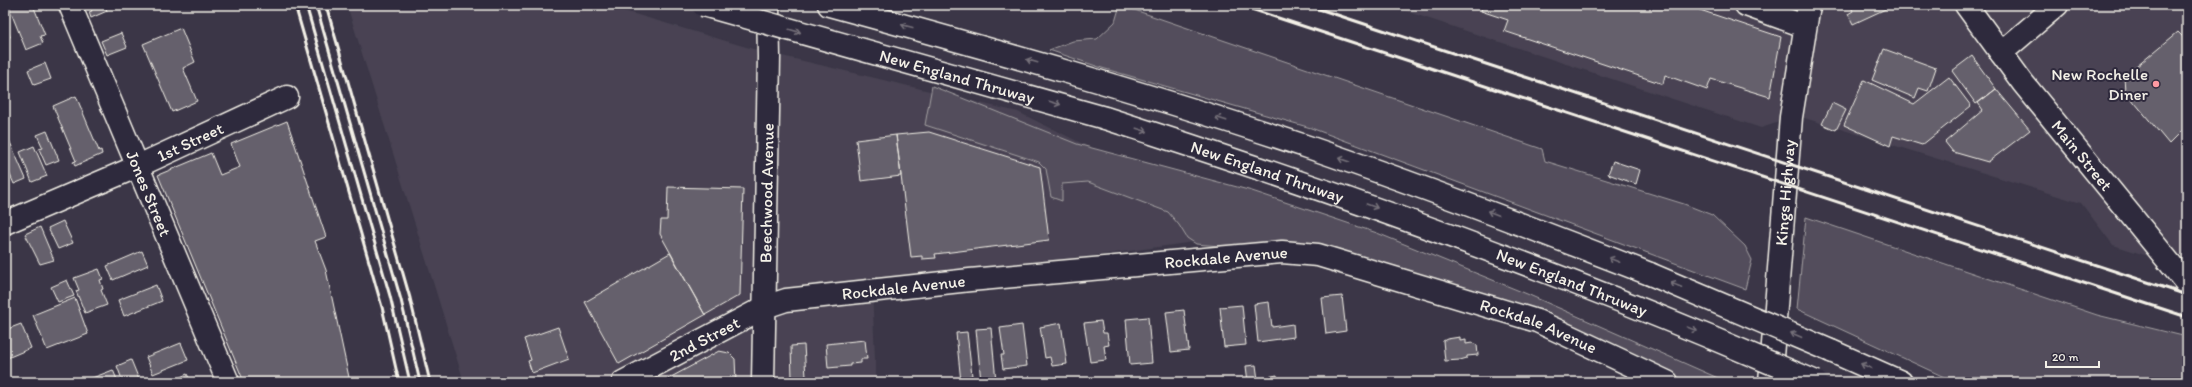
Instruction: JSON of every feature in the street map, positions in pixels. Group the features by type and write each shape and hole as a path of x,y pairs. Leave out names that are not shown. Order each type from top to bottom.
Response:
{"main road":[{"name":"Jones Street","path":"70,5 136,167 228,382"},
{"name":"New England Thruway","path":"703,5 1105,118 1352,199 1533,266 1647,311 1816,382"},
{"name":"Beechwood Avenue","path":"763,382 769,57 768,5"},
{"name":"New England Thruway","path":"829,5 1110,84 1382,173 1505,218 1650,274 1832,351 1901,382"},
{"path":"1746,5 1806,15"},
{"name":"Main Street","path":"1966,5 2000,53 2187,284"},
{"path":"2000,53 2057,5"},
{"name":"Kings Highway","path":"1770,382 1791,117 1806,15"},
{"name":"1st Street","path":"5,223 136,167 287,97"},
{"name":"Rockdale Avenue","path":"765,307 786,300 948,282 1282,252 1318,255 1537,321 1667,382"},
{"name":"2nd Street","path":"623,382 765,307"},
{"path":"1712,338 1788,382"}],"shaded area":[{"path":"347,5 604,5 753,49 1018,112 1201,202 1201,241 872,287 876,382 464,382"},
{"path":"1120,5 1542,149 1545,161 1684,204 1712,215 1745,246 1752,260 1745,289 1311,128 1102,68 1049,50 1073,41 1097,39 1115,22"},
{"path":"1387,5 2187,5 2187,268 2113,245 2081,203 1798,116 1761,128"},
{"path":"932,86 1077,144 1252,191 1377,233 1527,294 1727,382 1677,382 1363,258 1196,244 1187,238 1179,225 1168,212 1088,182 1062,184 1062,201 1051,197 1046,169 1039,162 925,125"},
{"path":"1806,217 2097,315 2187,337 2187,382 1955,382 1797,309"}],"building":[{"path":"8,5 33,5 45,35 40,36 43,43 26,50"},
{"path":"89,5 105,5 107,11 91,18 89,12 92,11"},
{"path":"217,5 227,5 218,8"},
{"path":"1483,5 1685,5 1781,37 1770,97 1711,79 1707,90 1665,75 1663,84 1504,31 1508,20 1481,11"},
{"path":"1855,5 1892,6 1853,24 1848,14 1853,11 1851,7"},
{"path":"5,24 10,37 5,39"},
{"path":"181,28 195,62 183,68 197,101 172,112 143,44"},
{"name":"New Rochelle Diner","path":"2178,32 2187,41 2187,126 2169,144 2125,91 2124,77"},
{"path":"121,33 127,47 107,55 101,41"},
{"path":"1884,49 1936,68 1928,91 1919,88 1915,98 1872,80"},
{"path":"1972,56 1996,89 1976,104 1952,71"},
{"path":"45,63 51,79 34,85 28,70"},
{"path":"1949,77 1971,106 1922,145 1893,136 1890,146 1844,125 1864,80 1914,104"},
{"path":"1996,89 2030,130 1988,162 1953,152 1945,142 1983,110 1978,103"},
{"path":"76,96 99,151 101,150 102,154 75,166 73,162 76,161 53,106"},
{"path":"1832,103 1846,110 1836,130 1822,124"},
{"path":"287,121 326,237 315,241 326,270 350,382 244,382 158,175 211,153 220,175 240,167 231,144"},
{"path":"47,131 59,160 46,165 39,149 43,148 37,135"},
{"path":"929,132 1040,167 1049,240 935,254 936,258 922,259 922,256 911,257 896,135"},
{"path":"896,135 901,176 861,181 856,140"},
{"path":"9,140 26,179 14,184 5,163 7,162 5,157 5,142"},
{"path":"34,146 47,176 32,182 20,152"},
{"path":"1613,161 1640,170 1636,184 1608,174"},
{"path":"668,187 743,189 740,295 705,315 660,234 661,220 667,220"},
{"path":"63,221 73,243 58,249 48,228"},
{"path":"40,227 54,260 40,264 25,234"},
{"path":"142,251 148,265 113,280 107,266"},
{"path":"670,253 705,315 619,364 585,302"},
{"path":"99,269 103,279 100,280 103,289 101,290 107,305 85,313 76,291 79,290 74,278"},
{"path":"67,280 74,296 58,302 51,287"},
{"path":"156,285 162,301 124,316 118,300"},
{"path":"1342,296 1346,331 1326,334 1322,298"},
{"path":"75,298 88,334 47,350 33,315"},
{"path":"1269,302 1272,327 1293,324 1294,337 1258,342 1254,304"},
{"path":"1242,305 1246,345 1224,347 1220,307"},
{"path":"1184,310 1189,350 1171,352 1166,312"},
{"path":"1148,317 1152,363 1130,365 1126,319"},
{"path":"1101,321 1103,333 1107,333 1109,345 1104,346 1106,360 1090,362 1084,323"},
{"path":"1061,323 1067,364 1052,366 1050,357 1045,358 1040,327"},
{"path":"21,324 31,348 5,359 5,330"},
{"path":"1022,325 1027,366 1003,369 1001,355 1004,355 1000,328"},
{"path":"558,327 569,359 532,373 528,361 531,360 524,339"},
{"path":"991,328 996,381 981,382 976,329"},
{"path":"967,332 972,376 969,376 970,381 961,382 956,333"},
{"path":"1460,337 1460,341 1466,340 1466,344 1472,343 1477,345 1478,355 1467,356 1467,358 1460,360 1445,361 1443,341"},
{"path":"865,340 867,359 861,359 861,363 850,364 850,366 828,368 826,344"},
{"path":"181,343 188,360 153,374 146,357"},
{"path":"804,345 806,377 792,378 791,346"},
{"path":"719,351 729,353 735,359 736,382 662,382"},
{"path":"131,360 140,382 123,382 117,366"},
{"path":"1256,365 1258,380 1248,382 1246,366"},
{"path":"113,370 118,382 88,382 87,380"},
{"path":"187,374 191,382 169,382"},
{"path":"1277,375 1278,382 1267,382 1267,377"}],"railway":[{"path":"295,5 382,307 399,382"},
{"path":"306,5 390,296 410,382"},
{"path":"316,5 401,300 420,382"},
{"path":"326,5 410,298 430,382"},
{"path":"1239,5 2187,317"},
{"path":"1307,5 2187,295"}],"place":[{"name":"New Rochelle Diner","path":"2156,84"}]}
